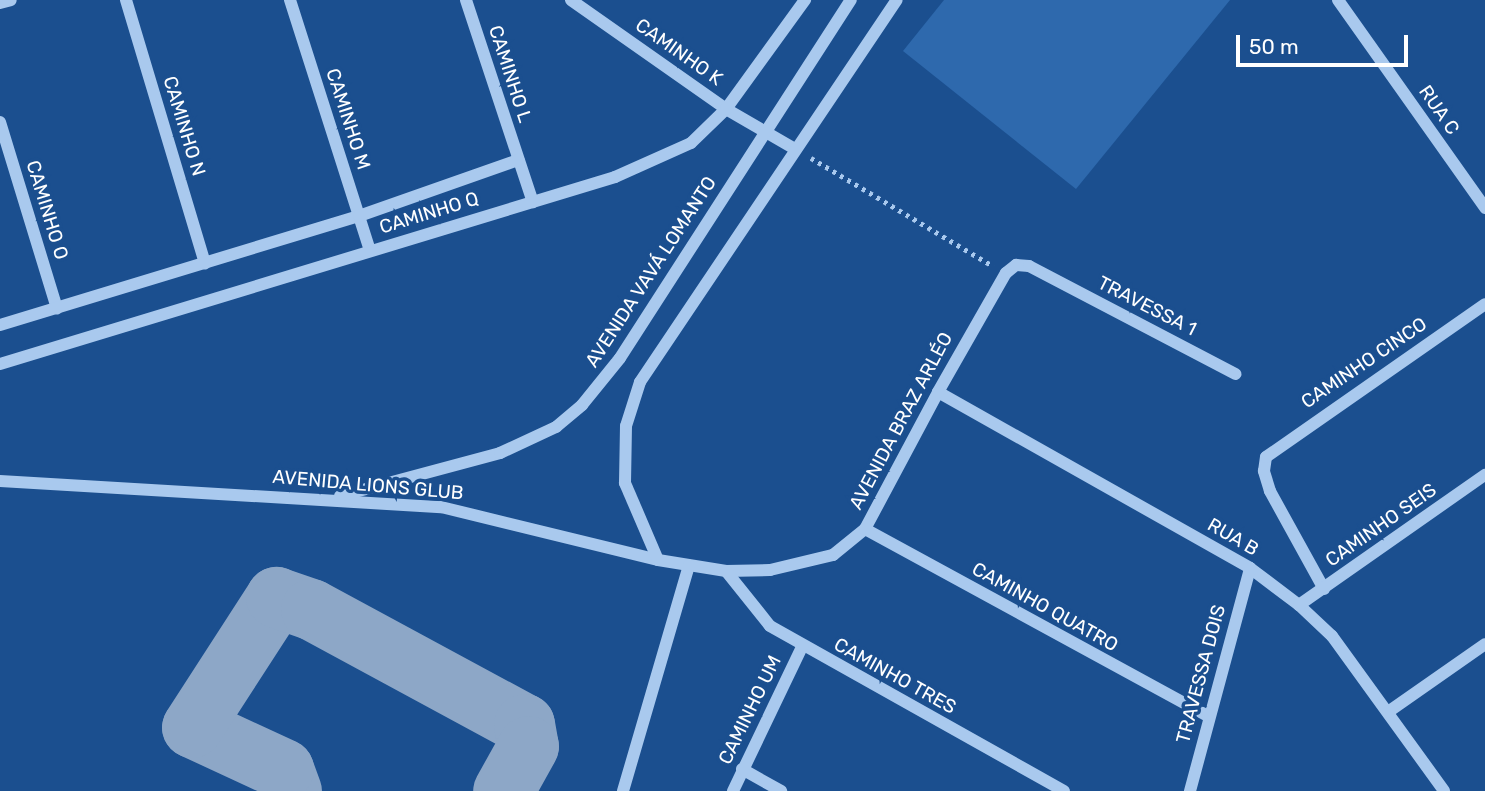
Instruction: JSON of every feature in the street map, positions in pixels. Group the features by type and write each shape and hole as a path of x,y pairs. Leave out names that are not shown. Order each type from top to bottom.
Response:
{"street":[{"path":"0,3 11,0"},
{"name":"CAMINHO N","path":"126,0 205,263"},
{"name":"CAMINHO M","path":"290,0 370,251"},
{"name":"CAMINHO L","path":"466,0 533,202"},
{"name":"CAMINHO K","path":"570,0 726,109 795,149"},
{"name":"CAMINHO Q","path":"0,363 615,177 691,142 726,109 805,0"},
{"name":"AVENIDA VAVÁ LOMANTO","path":"330,499 500,453 569,418 620,358 851,0"},
{"path":"658,560 625,483 630,408 663,346 897,0"},
{"name":"RUA C","path":"1338,0 1485,208"},
{"name":"CAMINHO O","path":"0,122 57,308"},
{"name":"CAMINHO Q","path":"0,325 359,216 518,160"},
{"name":"TRAVESSA 1","path":"1006,273 1023,264 1236,374"},
{"name":"AVENIDA BRAZ ARLÉO","path":"726,571 811,563 849,545 865,529 938,392 1006,273"},
{"name":"CAMINHO CINCO","path":"1324,589 1270,491 1264,471 1266,457 1485,304"},
{"name":"RUA B","path":"938,392 1250,568 1299,605 1332,636 1444,791"},
{"name":"CAMINHO SEIS","path":"1299,605 1485,475"},
{"name":"AVENIDA LIONS GLUB","path":"0,481 330,499 480,514 658,560 726,571"},
{"name":"CAMINHO QUATRO","path":"865,529 1208,716"},
{"path":"623,791 689,565"},
{"name":"TRAVESSA DOIS","path":"1190,791 1208,716 1250,568"},
{"name":"CAMINHO TRES","path":"726,571 769,626 802,647 1064,791"},
{"path":"1388,712 1485,644"},
{"name":"CAMINHO UM","path":"733,791 802,647"},
{"path":"742,769 781,791"}],"path":[{"path":"795,149 1006,273"}],"shaded area":[{"path":"944,0 1230,0 1076,189 903,51"}],"taxiway":[{"path":"291,791 283,769 192,727 276,597 311,609 524,724 528,746 503,791"}]}
